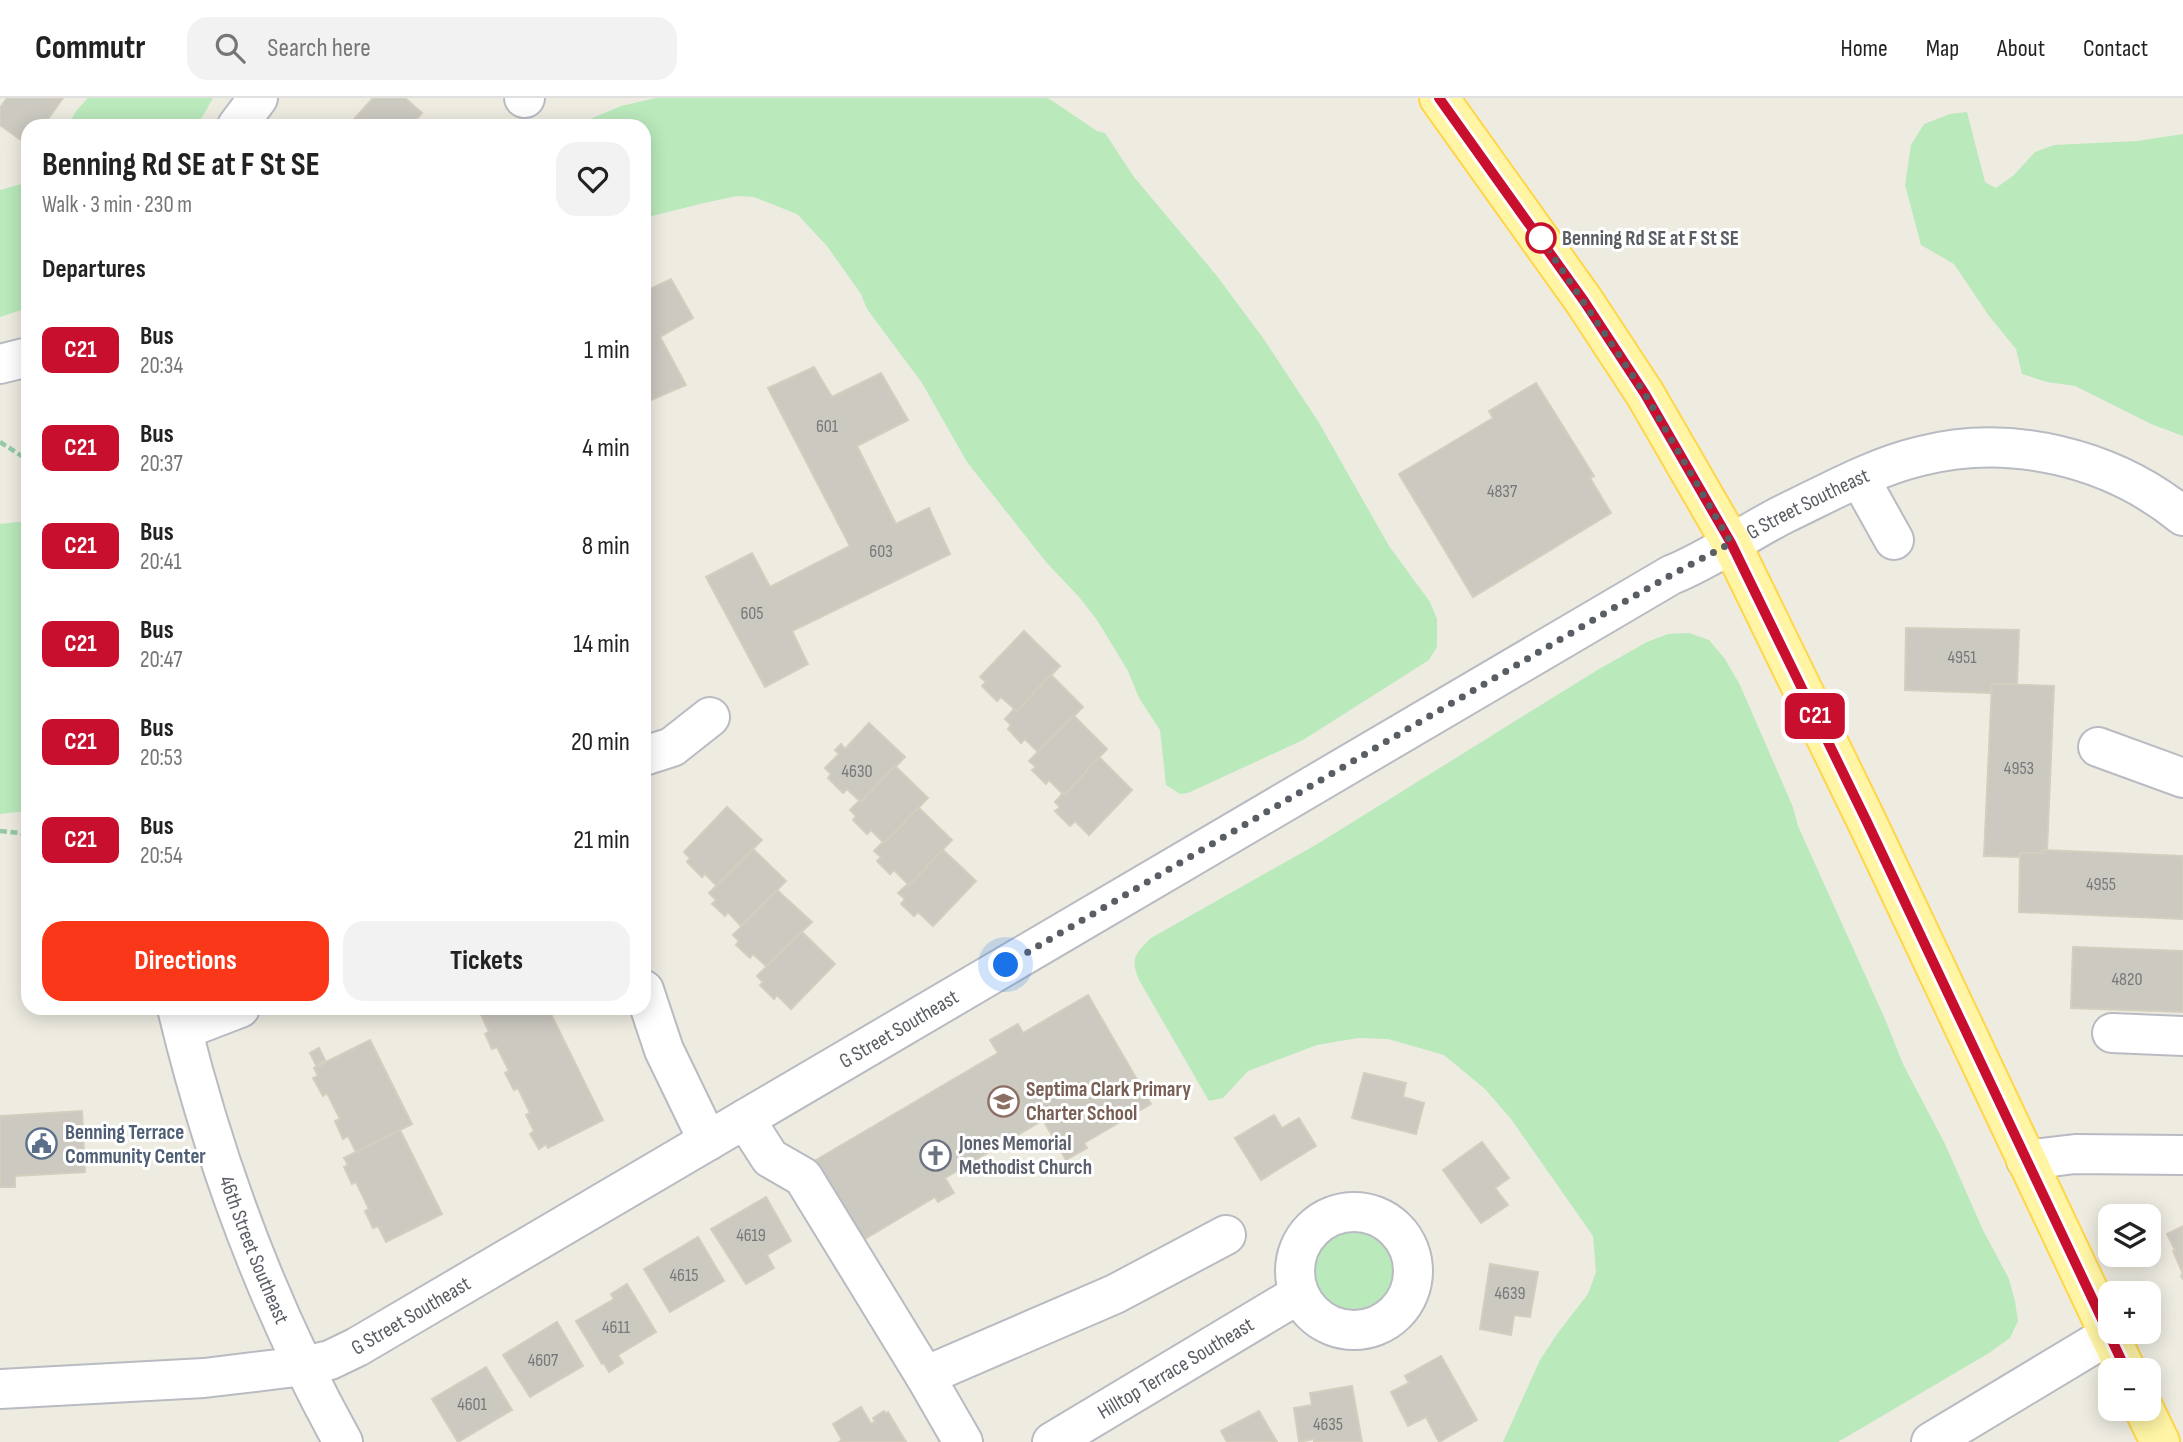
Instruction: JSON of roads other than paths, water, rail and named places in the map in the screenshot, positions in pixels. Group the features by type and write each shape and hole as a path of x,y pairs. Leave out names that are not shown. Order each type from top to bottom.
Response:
{"main road":[{"path":"1442,99 1584,301 1645,394 1731,543 1867,822 2098,1312"},
{"path":"2150,1421 2160,1442"}],"street":[{"path":"242,119 258,98"},
{"path":"0,364 21,359"},
{"name":"G Street Southeast","path":"0,1389 204,1378 304,1366 330,1360 357,1347 1671,575 1783,514 1885,467 1949,450 1976,448 2033,451 2103,469 2136,484 2183,516"},
{"path":"1860,479 1894,540"},
{"path":"651,754 672,747 710,717"},
{"path":"2098,747 2183,778"},
{"path":"651,1011 664,1050 708,1141"},
{"path":"180,1019 202,1015"},
{"name":"46th Street Southeast","path":"180,1019 232,1193 264,1277 304,1366 343,1442"},
{"path":"2112,1034 2183,1036"},
{"path":"745,1119 770,1158 803,1177 963,1442"},
{"path":"2026,1160 2075,1154 2183,1155"},
{"path":"925,1376 1115,1294 1226,1235"},
{"name":"Hilltop Terrace Southeast","path":"1052,1442 1299,1294"},
{"path":"1931,1442 2098,1342"}],"place":[{"name":"Benning Rd SE at F St SE","path":"1541,238"},
{"name":"Septima Clark Primary Charter School","path":"1003,1101"},
{"name":"Benning Terrace Community Center","path":"42,1144"},
{"name":"Jones Memorial Methodist Church","path":"936,1155"}]}
